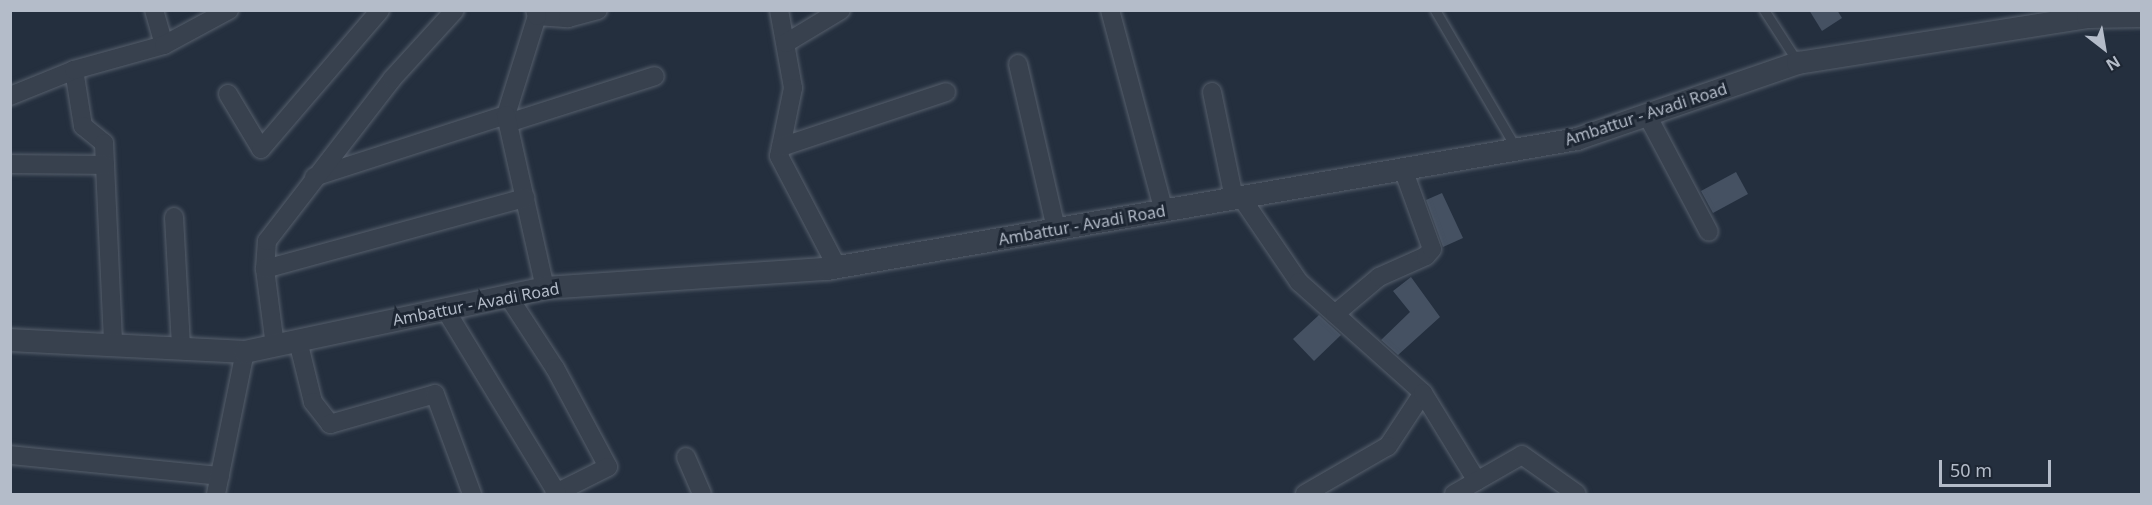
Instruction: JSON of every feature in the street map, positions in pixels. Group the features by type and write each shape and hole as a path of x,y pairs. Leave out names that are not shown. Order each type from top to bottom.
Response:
{"street":[{"path":"154,10 164,45"},
{"path":"228,94 261,149 380,10"},
{"path":"275,345 265,268 267,241 314,177 392,79 455,10"},
{"path":"545,288 507,119 536,13 568,18 598,10"},
{"path":"786,43 841,10"},
{"path":"1110,10 1164,211"},
{"path":"10,96 74,70 164,45 228,11"},
{"path":"781,11 793,88 779,156 837,267"},
{"name":"Ambattur - Avadi Road","path":"10,340 245,352 545,288 837,267 1577,139 1798,63 2086,14 2142,15"},
{"path":"1018,64 1056,229"},
{"path":"74,70 83,126 104,143 113,345"},
{"path":"314,177 655,76"},
{"path":"780,147 946,92"},
{"path":"1212,92 1237,198 1299,282 1423,393 1477,481"},
{"path":"1647,115 1709,232"},
{"path":"10,164 105,165"},
{"path":"1335,314 1372,282 1426,256 1432,249 1403,169"},
{"path":"265,268 525,198"},
{"path":"174,217 181,347"},
{"path":"445,309 556,494 581,489 608,467 555,368 508,296"},
{"path":"298,341 313,402 330,424 435,394 472,495"},
{"path":"216,495 245,352"},
{"path":"1305,495 1388,446 1423,393"},
{"path":"10,455 220,476"},
{"path":"1454,495 1522,455 1577,495"},
{"path":"686,457 702,495"}],"lane":[{"path":"1435,10 1517,150"},
{"path":"1764,10 1798,63"}],"building":[{"path":"1809,10 1837,10 1842,18 1822,31"},
{"path":"1736,172 1748,194 1713,213 1701,191"},
{"path":"1442,193 1463,238 1443,247 1426,200"},
{"path":"1411,277 1440,317 1398,355 1381,340 1410,312 1393,291"},
{"path":"1319,315 1341,335 1314,361 1293,339"}]}
